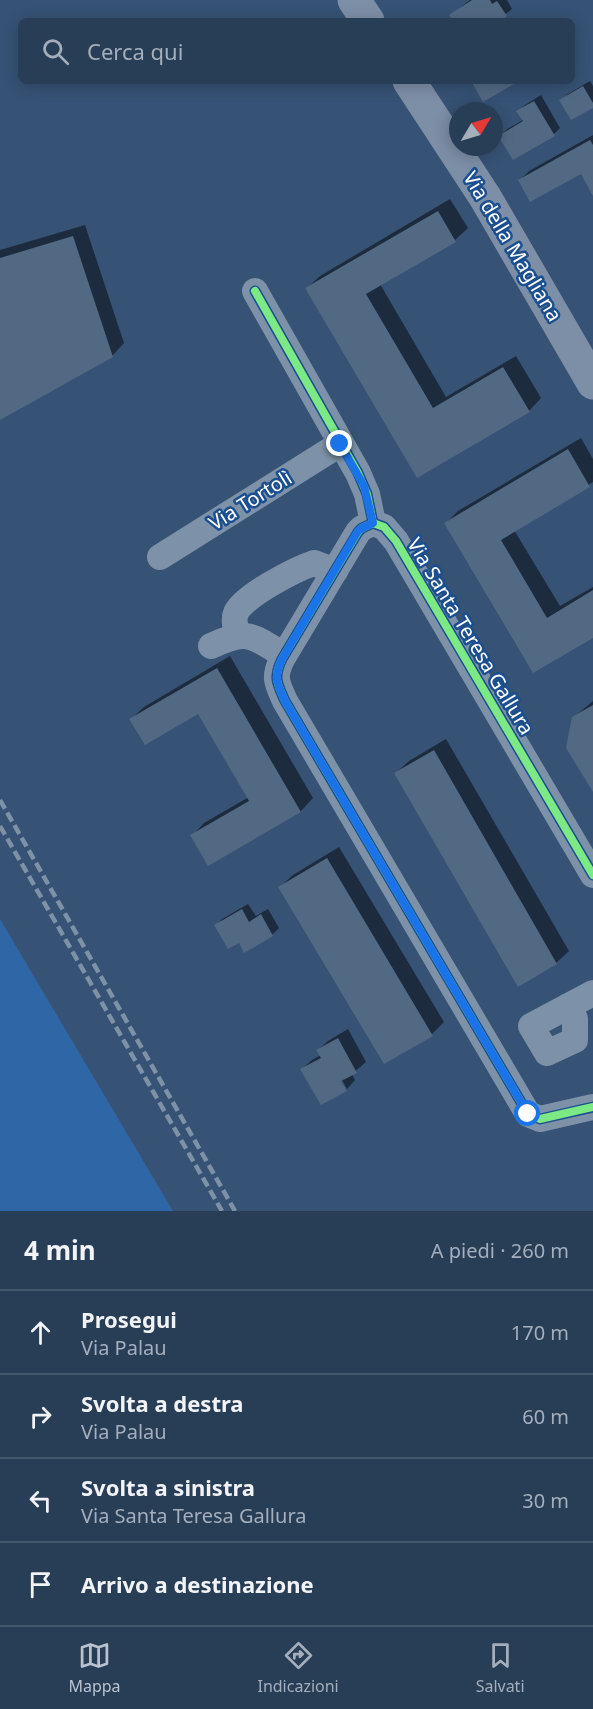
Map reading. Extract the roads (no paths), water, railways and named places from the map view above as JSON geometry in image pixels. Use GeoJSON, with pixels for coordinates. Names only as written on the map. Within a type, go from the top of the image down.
{"type":"FeatureCollection","features":[{"type":"Feature","properties":{"kind":"main road"},"geometry":{"type":"LineString","coordinates":[[354,0],[366,18]]}},
{"type":"Feature","properties":{"kind":"main road","name":"Via della Magliana"},"geometry":{"type":"LineString","coordinates":[[411,84],[490,206],[593,383]]}},
{"type":"Feature","properties":{"kind":"street"},"geometry":{"type":"LineString","coordinates":[[255,291],[364,486],[373,523],[358,531],[284,655],[277,670],[276,681],[285,701],[528,1114],[540,1119],[593,1107]]}},
{"type":"Feature","properties":{"kind":"street","name":"Via Tortolì"},"geometry":{"type":"LineString","coordinates":[[160,557],[340,444]]}},
{"type":"Feature","properties":{"kind":"street","name":"Via Santa Teresa Gallura"},"geometry":{"type":"LineString","coordinates":[[373,523],[384,527],[396,541],[593,875]]}},
{"type":"Feature","properties":{"kind":"street"},"geometry":{"type":"LineString","coordinates":[[237,636],[234,616],[241,603],[298,568],[314,563],[334,571]]}},
{"type":"Feature","properties":{"kind":"street"},"geometry":{"type":"LineString","coordinates":[[211,646],[229,637],[248,634],[284,655]]}},
{"type":"Feature","properties":{"kind":"street"},"geometry":{"type":"LineString","coordinates":[[568,1006],[584,1041],[546,1053],[531,1026],[568,1006],[593,993]]}},
{"type":"Feature","properties":{"kind":"railway"},"geometry":{"type":"LineString","coordinates":[[0,800],[235,1211]]}},
{"type":"Feature","properties":{"kind":"railway"},"geometry":{"type":"LineString","coordinates":[[0,826],[222,1211]]}}]}
